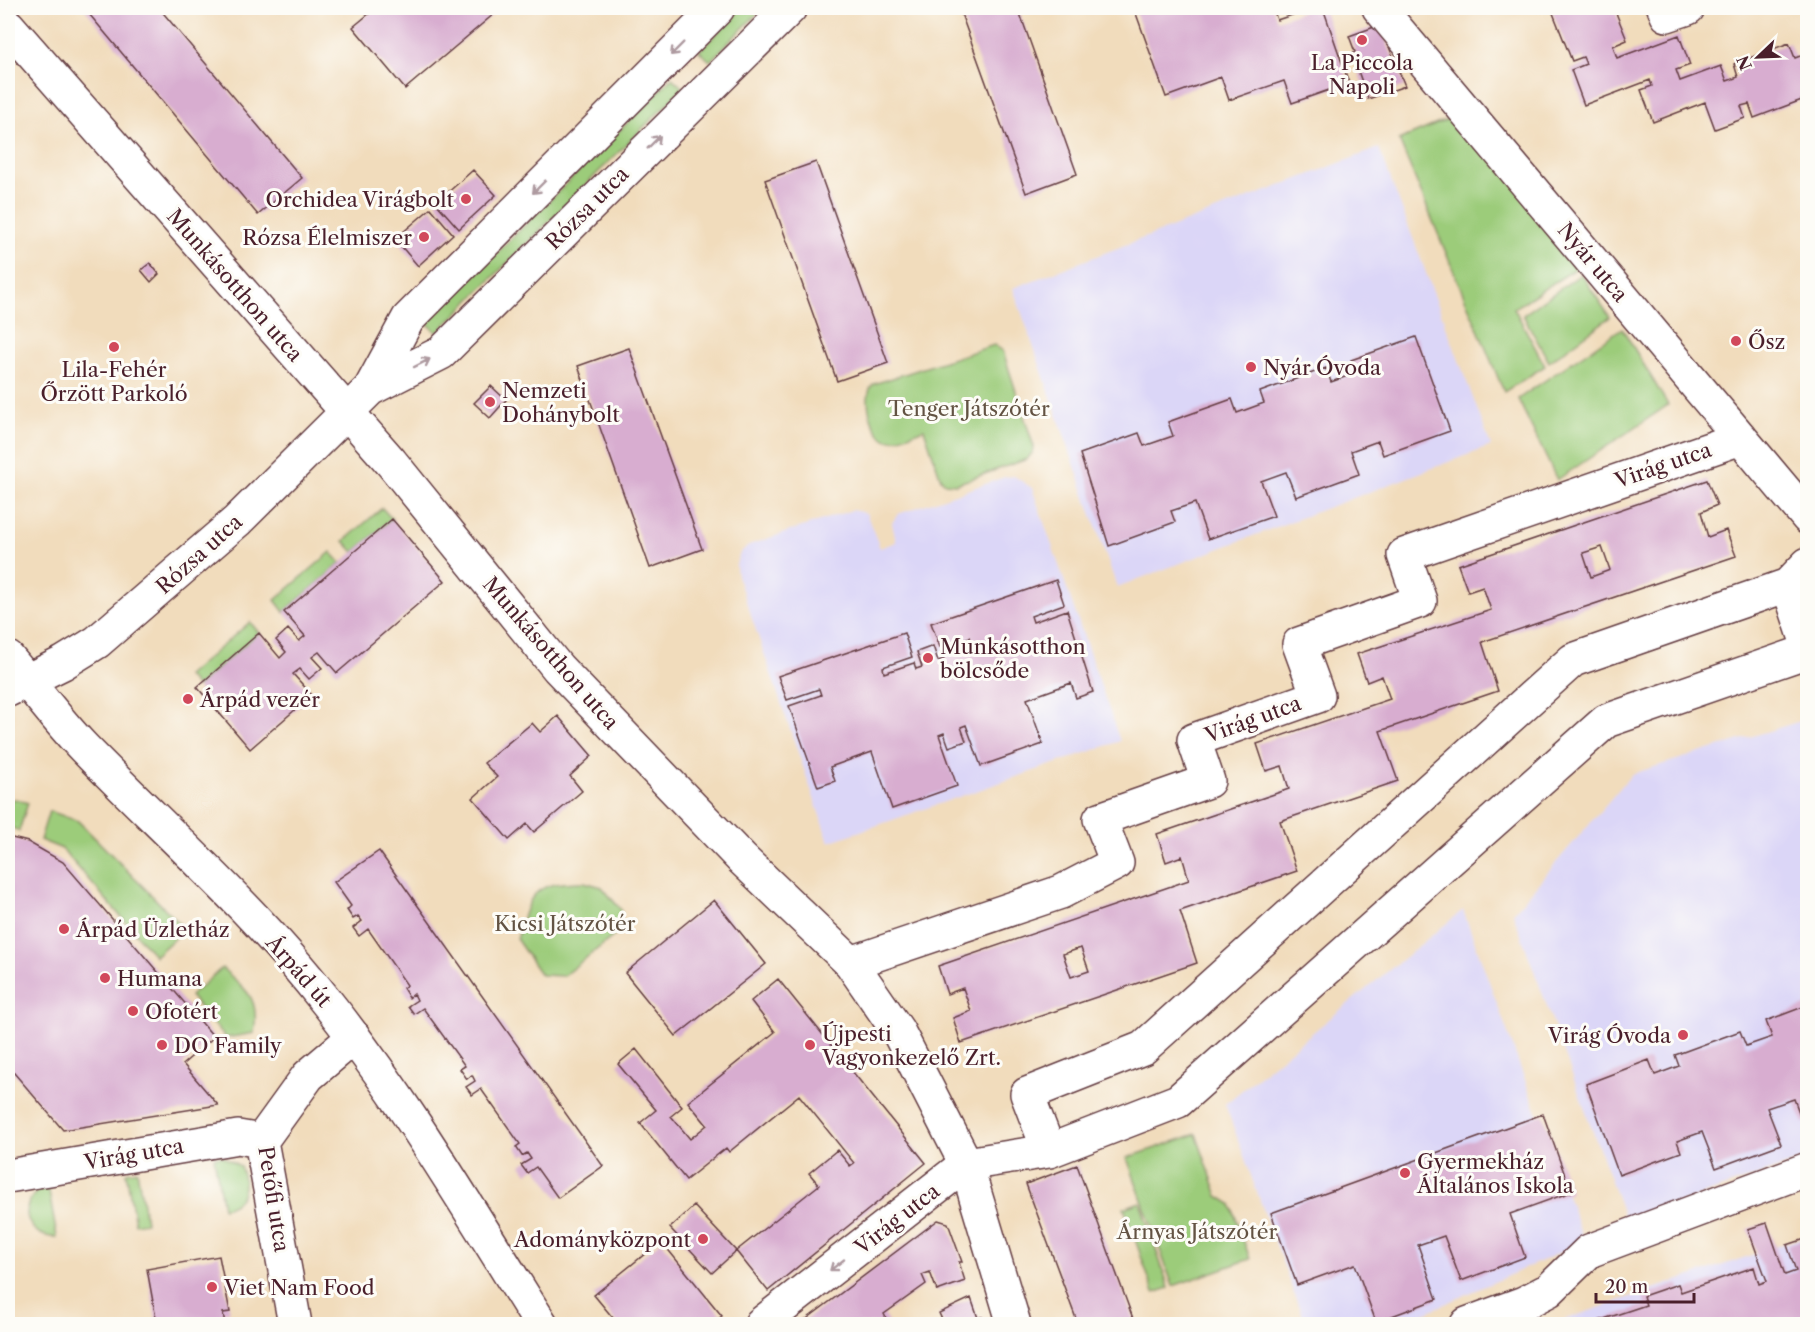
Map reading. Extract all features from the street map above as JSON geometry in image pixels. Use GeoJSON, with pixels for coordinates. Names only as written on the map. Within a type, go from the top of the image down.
{"type":"FeatureCollection","features":[{"type":"Feature","properties":{"kind":"street","name":"Rózsa utca"},"geometry":{"type":"LineString","coordinates":[[14,676],[98,642],[237,520],[370,389],[408,319],[718,8]]}},
{"type":"Feature","properties":{"kind":"street","name":"Rózsa utca"},"geometry":{"type":"LineString","coordinates":[[370,389],[441,353],[790,8]]}},
{"type":"Feature","properties":{"kind":"street","name":"Nyár utca"},"geometry":{"type":"LineString","coordinates":[[1379,8],[1808,518]]}},
{"type":"Feature","properties":{"kind":"street"},"geometry":{"type":"LineString","coordinates":[[1664,8],[1667,15],[1688,8]]}},
{"type":"Feature","properties":{"kind":"street","name":"Munkásotthon utca"},"geometry":{"type":"LineString","coordinates":[[8,26],[403,476],[558,668],[742,859],[851,963],[898,1031],[966,1164],[1014,1324]]}},
{"type":"Feature","properties":{"kind":"street","name":"Virág utca"},"geometry":{"type":"LineString","coordinates":[[851,963],[1060,891],[1117,863],[1100,819],[1208,781],[1194,740],[1318,696],[1299,644],[1420,601],[1404,555],[1741,438]]}},
{"type":"Feature","properties":{"kind":"street"},"geometry":{"type":"LineString","coordinates":[[1049,1151],[1027,1094],[1143,1048],[1574,660],[1798,574],[1808,645]]}},
{"type":"Feature","properties":{"kind":"street","name":"Virág utca"},"geometry":{"type":"LineString","coordinates":[[761,1324],[966,1164],[1049,1151],[1178,1101],[1606,721],[1808,651]]}},
{"type":"Feature","properties":{"kind":"street","name":"Árpád út"},"geometry":{"type":"LineString","coordinates":[[14,676],[151,812],[258,923],[324,998],[354,1037],[434,1155],[541,1324]]}},
{"type":"Feature","properties":{"kind":"street","name":"Petőfi utca"},"geometry":{"type":"LineString","coordinates":[[295,1324],[261,1141],[308,1076],[354,1037]]}},
{"type":"Feature","properties":{"kind":"street","name":"Virág utca"},"geometry":{"type":"LineString","coordinates":[[8,1176],[238,1137],[261,1141]]}},
{"type":"Feature","properties":{"kind":"street"},"geometry":{"type":"LineString","coordinates":[[1467,1324],[1524,1304],[1549,1290],[1589,1251],[1808,1169]]}},
{"type":"Feature","properties":{"kind":"shaded area","name":"Nyár Óvoda"},"geometry":{"type":"Polygon","coordinates":[[[1379,148],[1491,446],[1117,587],[1013,288],[1379,148]]]}},
{"type":"Feature","properties":{"kind":"shaded area","name":"Munkásotthon bölcsőde"},"geometry":{"type":"Polygon","coordinates":[[[1014,476],[1032,488],[1120,741],[829,842],[737,575],[738,557],[752,544],[852,510],[866,513],[880,548],[896,542],[892,523],[898,514],[1005,477],[1014,476]]]}},
{"type":"Feature","properties":{"kind":"shaded area","name":"Virág Óvoda"},"geometry":{"type":"Polygon","coordinates":[[[1807,719],[1807,1158],[1626,1222],[1513,913],[1632,774],[1807,719]]]}},
{"type":"Feature","properties":{"kind":"shaded area","name":"Gyermekház Általános Iskola"},"geometry":{"type":"Polygon","coordinates":[[[1463,910],[1584,1242],[1400,1324],[1305,1324],[1225,1104],[1463,910]]]}},
{"type":"Feature","properties":{"kind":"shaded area"},"geometry":{"type":"Polygon","coordinates":[[[1807,1236],[1807,1324],[1552,1324],[1807,1236]]]}},
{"type":"Feature","properties":{"kind":"green space"},"geometry":{"type":"Polygon","coordinates":[[[742,8],[763,8],[710,61],[699,51],[742,8]]]}},
{"type":"Feature","properties":{"kind":"green space"},"geometry":{"type":"Polygon","coordinates":[[[672,78],[683,88],[437,333],[427,323],[672,78]]]}},
{"type":"Feature","properties":{"kind":"green space"},"geometry":{"type":"Polygon","coordinates":[[[1468,111],[1583,264],[1514,308],[1545,366],[1504,392],[1399,140],[1468,111]]]}},
{"type":"Feature","properties":{"kind":"green space"},"geometry":{"type":"Polygon","coordinates":[[[1581,274],[1610,317],[1549,362],[1523,315],[1581,274]]]}},
{"type":"Feature","properties":{"kind":"green space"},"geometry":{"type":"Polygon","coordinates":[[[1622,328],[1668,405],[1557,480],[1518,399],[1622,328]]]}},
{"type":"Feature","properties":{"kind":"green space","name":"Tenger Játszótér"},"geometry":{"type":"Polygon","coordinates":[[[994,345],[1003,351],[1034,447],[1033,452],[1027,459],[956,484],[945,483],[941,479],[924,429],[892,440],[883,437],[878,431],[873,424],[868,405],[870,389],[874,384],[994,345]]]}},
{"type":"Feature","properties":{"kind":"green space"},"geometry":{"type":"Polygon","coordinates":[[[382,508],[392,519],[354,552],[344,541],[382,508]]]}},
{"type":"Feature","properties":{"kind":"green space"},"geometry":{"type":"Polygon","coordinates":[[[331,552],[341,563],[284,612],[275,600],[331,552]]]}},
{"type":"Feature","properties":{"kind":"green space"},"geometry":{"type":"Polygon","coordinates":[[[250,622],[259,633],[197,687],[187,676],[250,622]]]}},
{"type":"Feature","properties":{"kind":"green space"},"geometry":{"type":"Polygon","coordinates":[[[15,799],[28,803],[19,831],[8,826],[8,801],[15,799]]]}},
{"type":"Feature","properties":{"kind":"green space"},"geometry":{"type":"Polygon","coordinates":[[[49,811],[78,821],[185,929],[155,956],[62,849],[40,840],[49,811]]]}},
{"type":"Feature","properties":{"kind":"green space","name":"Kicsi Játszótér"},"geometry":{"type":"Polygon","coordinates":[[[584,882],[602,887],[621,910],[620,931],[563,976],[541,975],[517,940],[530,901],[543,888],[584,882]]]}},
{"type":"Feature","properties":{"kind":"green space"},"geometry":{"type":"Polygon","coordinates":[[[222,968],[250,996],[255,1011],[254,1033],[226,1038],[190,996],[222,968]]]}},
{"type":"Feature","properties":{"kind":"green space","name":"Árnyas Játszótér"},"geometry":{"type":"Polygon","coordinates":[[[1196,1134],[1218,1196],[1231,1204],[1250,1259],[1173,1286],[1127,1158],[1196,1134]]]}},
{"type":"Feature","properties":{"kind":"green space"},"geometry":{"type":"Polygon","coordinates":[[[222,1156],[240,1166],[244,1180],[240,1198],[230,1206],[223,1208],[214,1157],[222,1156]]]}},
{"type":"Feature","properties":{"kind":"green space"},"geometry":{"type":"Polygon","coordinates":[[[137,1170],[146,1222],[135,1224],[126,1172],[137,1170]]]}},
{"type":"Feature","properties":{"kind":"green space"},"geometry":{"type":"Polygon","coordinates":[[[48,1186],[57,1237],[45,1236],[37,1231],[27,1216],[27,1207],[31,1199],[38,1191],[48,1186]]]}},
{"type":"Feature","properties":{"kind":"green space"},"geometry":{"type":"Polygon","coordinates":[[[1140,1202],[1169,1288],[1154,1293],[1124,1208],[1140,1202]]]}},
{"type":"Feature","properties":{"kind":"building"},"geometry":{"type":"Polygon","coordinates":[[[84,8],[159,8],[302,178],[258,215],[84,8]]]}},
{"type":"Feature","properties":{"kind":"building"},"geometry":{"type":"Polygon","coordinates":[[[376,8],[501,8],[405,89],[353,27],[376,8]]]}},
{"type":"Feature","properties":{"kind":"building"},"geometry":{"type":"Polygon","coordinates":[[[959,8],[1018,8],[1077,174],[1026,193],[959,8]]]}},
{"type":"Feature","properties":{"kind":"building"},"geometry":{"type":"Polygon","coordinates":[[[1134,8],[1273,8],[1277,20],[1313,8],[1323,8],[1349,83],[1292,103],[1284,81],[1229,100],[1221,77],[1166,97],[1134,8]]]}},
{"type":"Feature","properties":{"kind":"building"},"geometry":{"type":"Polygon","coordinates":[[[1551,8],[1614,8],[1627,40],[1613,46],[1617,58],[1679,35],[1690,65],[1676,70],[1680,81],[1721,66],[1727,81],[1738,77],[1734,64],[1789,43],[1795,58],[1808,53],[1808,86],[1803,88],[1807,98],[1754,118],[1749,104],[1741,106],[1745,118],[1715,129],[1705,102],[1653,122],[1641,90],[1652,86],[1650,80],[1584,105],[1571,70],[1586,64],[1583,57],[1572,61],[1551,8]]]}},
{"type":"Feature","properties":{"kind":"building"},"geometry":{"type":"Polygon","coordinates":[[[1380,25],[1405,86],[1368,99],[1352,54],[1355,52],[1349,36],[1380,25]]]}},
{"type":"Feature","properties":{"kind":"building"},"geometry":{"type":"Polygon","coordinates":[[[816,162],[888,363],[837,381],[765,180],[816,162]]]}},
{"type":"Feature","properties":{"kind":"building","name":"Orchidea Virágbolt"},"geometry":{"type":"Polygon","coordinates":[[[473,170],[496,195],[459,229],[436,203],[473,170]]]}},
{"type":"Feature","properties":{"kind":"building","name":"Rózsa Élelmiszer"},"geometry":{"type":"Polygon","coordinates":[[[431,208],[453,234],[418,266],[395,239],[431,208]]]}},
{"type":"Feature","properties":{"kind":"building"},"geometry":{"type":"Polygon","coordinates":[[[150,263],[159,274],[151,282],[141,270],[150,263]]]}},
{"type":"Feature","properties":{"kind":"building"},"geometry":{"type":"Polygon","coordinates":[[[1416,337],[1450,431],[1383,455],[1378,441],[1351,451],[1359,474],[1296,497],[1286,472],[1261,481],[1274,516],[1208,539],[1195,503],[1171,511],[1175,522],[1109,546],[1080,454],[1139,433],[1144,446],[1173,436],[1168,422],[1232,399],[1237,413],[1264,403],[1260,392],[1326,368],[1331,382],[1356,373],[1351,360],[1416,337]]]}},
{"type":"Feature","properties":{"kind":"building"},"geometry":{"type":"Polygon","coordinates":[[[629,348],[702,549],[650,568],[578,366],[629,348]]]}},
{"type":"Feature","properties":{"kind":"building","name":"Nemzeti Dohánybolt"},"geometry":{"type":"Polygon","coordinates":[[[491,386],[506,400],[490,418],[474,403],[491,386]]]}},
{"type":"Feature","properties":{"kind":"building"},"geometry":{"type":"Polygon","coordinates":[[[1707,480],[1717,505],[1701,512],[1708,537],[1726,530],[1736,556],[1482,642],[1498,691],[1380,731],[1398,781],[1280,821],[1297,871],[1180,911],[1197,963],[961,1043],[953,1018],[971,1011],[963,988],[947,994],[938,966],[1189,880],[1182,856],[1166,862],[1157,834],[1289,789],[1282,766],[1266,771],[1257,744],[1390,699],[1382,676],[1367,682],[1357,654],[1491,610],[1483,587],[1468,592],[1458,565],[1707,480]],[[1602,547],[1583,553],[1591,577],[1610,570],[1602,547]],[[1081,948],[1063,954],[1071,977],[1089,971],[1081,948]]]}},
{"type":"Feature","properties":{"kind":"building"},"geometry":{"type":"Polygon","coordinates":[[[392,519],[445,581],[337,673],[319,652],[312,657],[322,668],[309,679],[300,669],[293,674],[312,695],[250,749],[197,687],[259,633],[280,658],[286,652],[276,640],[288,629],[299,641],[305,636],[284,612],[392,519]]]}},
{"type":"Feature","properties":{"kind":"building"},"geometry":{"type":"Polygon","coordinates":[[[1056,580],[1064,604],[1031,616],[1033,622],[1067,610],[1093,692],[1076,698],[1071,683],[1027,699],[1043,744],[981,766],[966,725],[961,727],[966,741],[949,747],[944,733],[939,735],[957,786],[892,809],[872,752],[830,767],[835,781],[818,787],[789,706],[821,695],[819,689],[787,700],[778,676],[904,633],[912,657],[883,667],[884,673],[914,663],[916,669],[922,667],[917,652],[933,646],[938,661],[944,659],[942,653],[972,643],[970,637],[940,647],[931,623],[1056,580]]]}},
{"type":"Feature","properties":{"kind":"building"},"geometry":{"type":"Polygon","coordinates":[[[558,716],[592,756],[570,776],[582,791],[534,832],[527,824],[509,840],[473,798],[497,777],[484,763],[532,723],[540,732],[558,716]]]}},
{"type":"Feature","properties":{"kind":"building","name":"Árpád Üzletház"},"geometry":{"type":"Polygon","coordinates":[[[8,837],[28,842],[63,862],[214,1037],[183,1064],[218,1105],[63,1130],[8,1066],[8,837]]]}},
{"type":"Feature","properties":{"kind":"building"},"geometry":{"type":"Polygon","coordinates":[[[379,851],[603,1166],[558,1198],[536,1167],[527,1173],[521,1165],[531,1159],[527,1153],[522,1156],[516,1147],[520,1144],[481,1089],[472,1095],[466,1087],[475,1081],[472,1075],[467,1079],[460,1069],[465,1066],[423,1008],[414,1014],[408,1006],[417,1000],[414,994],[409,998],[403,988],[407,985],[368,929],[359,936],[353,928],[362,921],[358,916],[353,919],[347,910],[351,906],[334,882],[379,851]]]}},
{"type":"Feature","properties":{"kind":"building"},"geometry":{"type":"Polygon","coordinates":[[[714,900],[766,964],[676,1036],[625,973],[714,900]]]}},
{"type":"Feature","properties":{"kind":"building"},"geometry":{"type":"Polygon","coordinates":[[[778,979],[926,1163],[768,1291],[736,1251],[819,1185],[809,1173],[837,1150],[850,1166],[854,1163],[799,1095],[729,1152],[726,1148],[686,1180],[640,1123],[656,1110],[618,1064],[636,1049],[682,1107],[671,1116],[690,1139],[707,1125],[688,1102],[775,1032],[751,1001],[778,979]]]}},
{"type":"Feature","properties":{"kind":"building"},"geometry":{"type":"Polygon","coordinates":[[[1808,1005],[1808,1121],[1803,1123],[1794,1099],[1767,1108],[1781,1144],[1716,1168],[1702,1132],[1677,1141],[1681,1152],[1619,1175],[1586,1084],[1649,1060],[1655,1075],[1679,1066],[1675,1055],[1740,1031],[1746,1046],[1772,1037],[1766,1021],[1808,1005]]]}},
{"type":"Feature","properties":{"kind":"building"},"geometry":{"type":"Polygon","coordinates":[[[1543,1114],[1571,1192],[1510,1214],[1525,1257],[1461,1281],[1444,1236],[1418,1245],[1437,1299],[1376,1322],[1355,1264],[1297,1285],[1271,1213],[1543,1114]]]}},
{"type":"Feature","properties":{"kind":"building"},"geometry":{"type":"Polygon","coordinates":[[[1077,1165],[1135,1324],[1078,1324],[1026,1184],[1077,1165]]]}},
{"type":"Feature","properties":{"kind":"building","name":"Adományközpont"},"geometry":{"type":"Polygon","coordinates":[[[694,1206],[736,1251],[712,1273],[670,1228],[694,1206]]]}},
{"type":"Feature","properties":{"kind":"building"},"geometry":{"type":"Polygon","coordinates":[[[938,1220],[948,1223],[962,1262],[959,1262],[965,1281],[937,1291],[930,1272],[922,1275],[926,1284],[884,1314],[889,1324],[800,1324],[938,1220]]]}},
{"type":"Feature","properties":{"kind":"building"},"geometry":{"type":"Polygon","coordinates":[[[1767,1223],[1785,1275],[1796,1271],[1787,1245],[1808,1238],[1808,1324],[1589,1324],[1646,1305],[1643,1296],[1678,1284],[1681,1292],[1754,1267],[1759,1284],[1767,1281],[1748,1229],[1767,1223]]]}},
{"type":"Feature","properties":{"kind":"building"},"geometry":{"type":"Polygon","coordinates":[[[661,1241],[722,1316],[712,1324],[618,1324],[594,1295],[661,1241]]]}},
{"type":"Feature","properties":{"kind":"building"},"geometry":{"type":"Polygon","coordinates":[[[219,1256],[230,1312],[223,1313],[225,1324],[157,1324],[147,1269],[219,1256]]]}},
{"type":"Feature","properties":{"kind":"building"},"geometry":{"type":"Polygon","coordinates":[[[971,1298],[978,1318],[982,1317],[984,1324],[944,1324],[939,1313],[971,1298]]]}},
{"type":"Feature","properties":{"kind":"place","name":"La Piccola Napoli"},"geometry":{"type":"Point","coordinates":[1362,40]}},
{"type":"Feature","properties":{"kind":"place","name":"Orchidea Virágbolt"},"geometry":{"type":"Point","coordinates":[466,199]}},
{"type":"Feature","properties":{"kind":"place","name":"Rózsa Élelmiszer"},"geometry":{"type":"Point","coordinates":[424,237]}},
{"type":"Feature","properties":{"kind":"place","name":"Ősz"},"geometry":{"type":"Point","coordinates":[1736,341]}},
{"type":"Feature","properties":{"kind":"place","name":"Lila-Fehér Őrzött Parkoló"},"geometry":{"type":"Point","coordinates":[114,347]}},
{"type":"Feature","properties":{"kind":"place","name":"Nyár Óvoda"},"geometry":{"type":"Point","coordinates":[1251,367]}},
{"type":"Feature","properties":{"kind":"place","name":"Nemzeti Dohánybolt"},"geometry":{"type":"Point","coordinates":[490,402]}},
{"type":"Feature","properties":{"kind":"place","name":"Munkásotthon bölcsőde"},"geometry":{"type":"Point","coordinates":[928,658]}},
{"type":"Feature","properties":{"kind":"place","name":"Árpád vezér"},"geometry":{"type":"Point","coordinates":[188,699]}},
{"type":"Feature","properties":{"kind":"place","name":"Árpád Üzletház"},"geometry":{"type":"Point","coordinates":[64,929]}},
{"type":"Feature","properties":{"kind":"place","name":"Humana"},"geometry":{"type":"Point","coordinates":[105,978]}},
{"type":"Feature","properties":{"kind":"place","name":"Ofotért"},"geometry":{"type":"Point","coordinates":[133,1011]}},
{"type":"Feature","properties":{"kind":"place","name":"Virág Óvoda"},"geometry":{"type":"Point","coordinates":[1683,1035]}},
{"type":"Feature","properties":{"kind":"place","name":"DO Family"},"geometry":{"type":"Point","coordinates":[162,1045]}},
{"type":"Feature","properties":{"kind":"place","name":"Újpesti Vagyonkezelő Zrt."},"geometry":{"type":"Point","coordinates":[810,1045]}},
{"type":"Feature","properties":{"kind":"place","name":"Gyermekház Általános Iskola"},"geometry":{"type":"Point","coordinates":[1405,1173]}},
{"type":"Feature","properties":{"kind":"place","name":"Adományközpont"},"geometry":{"type":"Point","coordinates":[703,1239]}},
{"type":"Feature","properties":{"kind":"place","name":"Viet Nam Food"},"geometry":{"type":"Point","coordinates":[212,1287]}}]}
